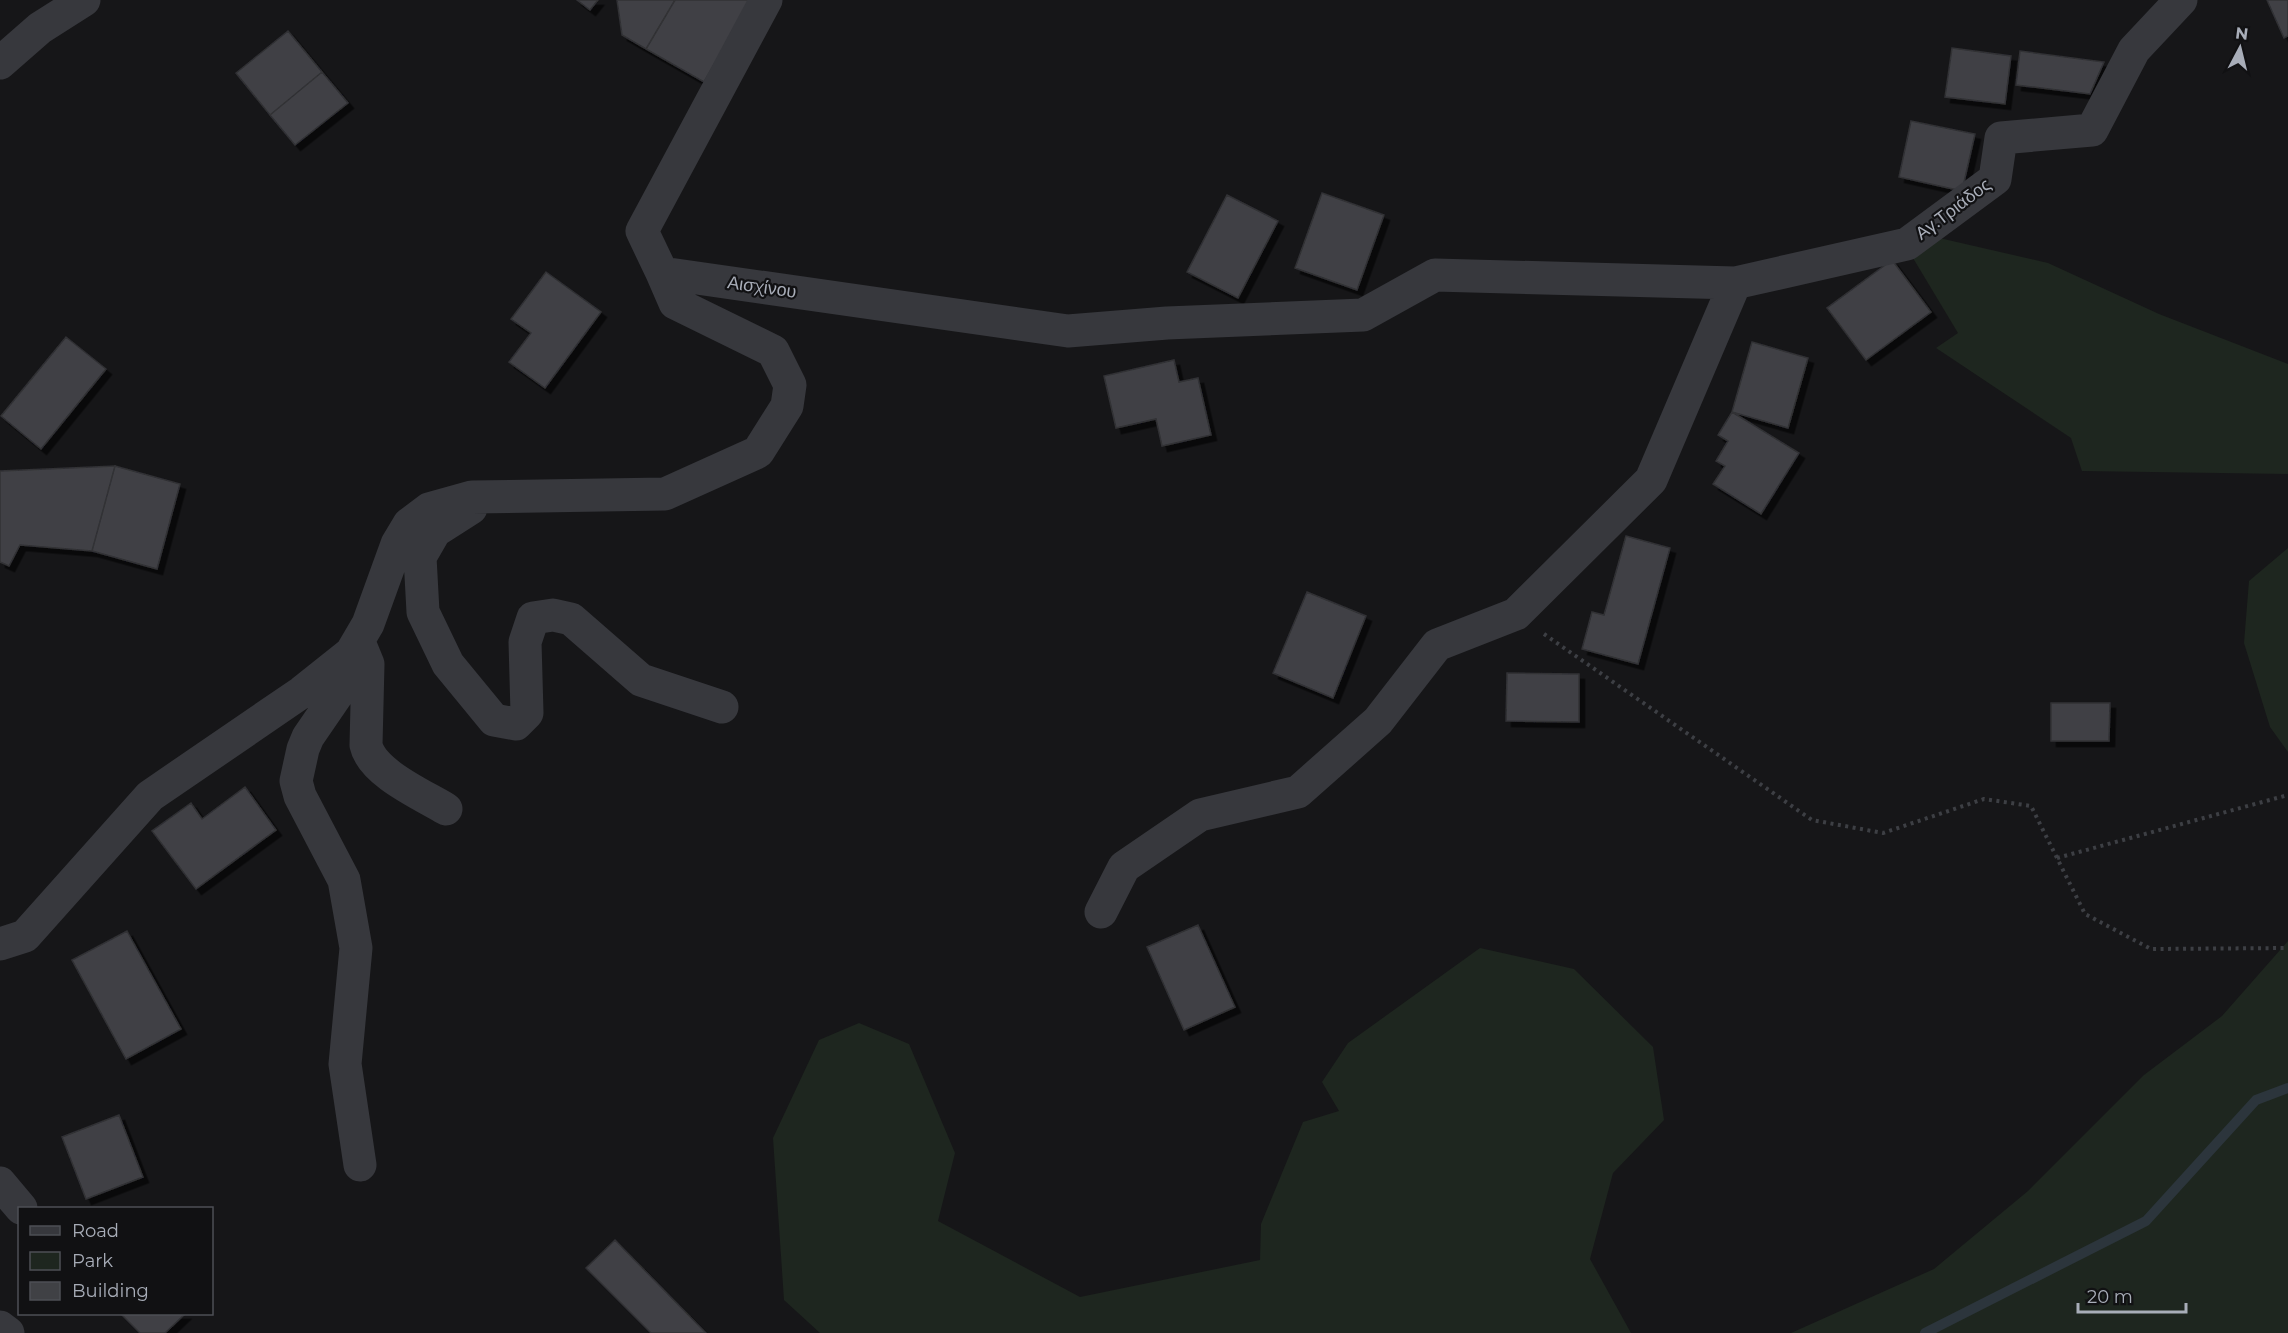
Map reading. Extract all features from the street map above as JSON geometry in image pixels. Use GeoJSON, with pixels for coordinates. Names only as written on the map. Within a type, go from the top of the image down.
{"type":"FeatureCollection","features":[{"type":"Feature","properties":{"kind":"street"},"geometry":{"type":"LineString","coordinates":[[0,63],[40,28],[84,0]]}},
{"type":"Feature","properties":{"kind":"street"},"geometry":{"type":"LineString","coordinates":[[0,944],[25,936],[150,796],[302,692],[350,652],[368,624],[397,544],[409,524],[429,509],[448,501],[491,496],[665,494],[758,452],[787,406],[790,385],[773,351],[675,303],[642,231],[766,0]]}},
{"type":"Feature","properties":{"kind":"street","name":"Αγ.Τριάδος"},"geometry":{"type":"LineString","coordinates":[[1735,283],[1907,243],[1995,179],[2001,138],[2092,130],[2134,50],[2181,0]]}},
{"type":"Feature","properties":{"kind":"street","name":"Αισχίνου"},"geometry":{"type":"LineString","coordinates":[[662,273],[1068,331],[1167,322],[1364,315],[1435,275],[1735,283]]}},
{"type":"Feature","properties":{"kind":"street"},"geometry":{"type":"LineString","coordinates":[[1101,912],[1124,867],[1200,815],[1298,792],[1378,721],[1437,645],[1516,614],[1651,480],[1735,283]]}},
{"type":"Feature","properties":{"kind":"street"},"geometry":{"type":"LineString","coordinates":[[491,496],[435,531],[420,557],[423,612],[428,623],[448,664],[495,720],[516,724],[527,713],[525,642],[533,618],[553,615],[571,619],[642,680],[722,707]]}},
{"type":"Feature","properties":{"kind":"street"},"geometry":{"type":"LineString","coordinates":[[350,652],[368,659],[366,745],[370,758],[386,772],[446,809]]}},
{"type":"Feature","properties":{"kind":"street"},"geometry":{"type":"LineString","coordinates":[[350,652],[345,671],[345,683],[308,737],[296,781],[300,796],[344,880],[356,948],[345,1064],[360,1165]]}},
{"type":"Feature","properties":{"kind":"street"},"geometry":{"type":"LineString","coordinates":[[0,1183],[19,1207]]}},
{"type":"Feature","properties":{"kind":"street"},"geometry":{"type":"LineString","coordinates":[[0,1327],[8,1333]]}},
{"type":"Feature","properties":{"kind":"path"},"geometry":{"type":"LineString","coordinates":[[1516,614],[1812,820],[1883,833],[1983,799],[2031,806],[2085,914],[2151,949],[2288,948]]}},
{"type":"Feature","properties":{"kind":"path"},"geometry":{"type":"LineString","coordinates":[[2057,858],[2288,795]]}},
{"type":"Feature","properties":{"kind":"green space"},"geometry":{"type":"Polygon","coordinates":[[[1935,237],[2048,263],[2159,314],[2288,364],[2288,474],[2082,471],[2071,438],[1936,348],[1958,333],[1910,253],[1935,237]]]}},
{"type":"Feature","properties":{"kind":"green space"},"geometry":{"type":"Polygon","coordinates":[[[2288,548],[2288,752],[2270,727],[2244,643],[2249,581],[2288,548]]]}},
{"type":"Feature","properties":{"kind":"green space"},"geometry":{"type":"Polygon","coordinates":[[[2288,941],[2288,1333],[1791,1333],[1934,1269],[2028,1191],[2144,1075],[2222,1016],[2288,941]]]}},
{"type":"Feature","properties":{"kind":"green space"},"geometry":{"type":"Polygon","coordinates":[[[1480,948],[1574,969],[1653,1047],[1664,1120],[1613,1173],[1590,1259],[1631,1333],[820,1333],[784,1300],[773,1138],[819,1040],[859,1023],[909,1044],[955,1153],[938,1221],[1080,1297],[1260,1260],[1261,1224],[1303,1122],[1339,1111],[1322,1082],[1348,1043],[1480,948]]]}},
{"type":"Feature","properties":{"kind":"building"},"geometry":{"type":"Polygon","coordinates":[[[577,0],[598,0],[590,10],[577,0]]]}},
{"type":"Feature","properties":{"kind":"building"},"geometry":{"type":"Polygon","coordinates":[[[617,0],[675,0],[646,49],[622,35],[617,0]]]}},
{"type":"Feature","properties":{"kind":"building"},"geometry":{"type":"Polygon","coordinates":[[[675,0],[752,0],[704,82],[646,49],[675,0]]]}},
{"type":"Feature","properties":{"kind":"building"},"geometry":{"type":"Polygon","coordinates":[[[2267,0],[2288,0],[2288,36],[2284,38],[2267,0]]]}},
{"type":"Feature","properties":{"kind":"building"},"geometry":{"type":"Polygon","coordinates":[[[288,31],[322,72],[270,115],[236,73],[288,31]]]}},
{"type":"Feature","properties":{"kind":"building"},"geometry":{"type":"Polygon","coordinates":[[[1952,48],[2011,56],[2005,104],[1945,97],[1952,48]]]}},
{"type":"Feature","properties":{"kind":"building"},"geometry":{"type":"Polygon","coordinates":[[[2020,51],[2104,62],[2090,94],[2016,85],[2020,51]]]}},
{"type":"Feature","properties":{"kind":"building"},"geometry":{"type":"Polygon","coordinates":[[[322,72],[348,103],[295,145],[270,115],[322,72]]]}},
{"type":"Feature","properties":{"kind":"building"},"geometry":{"type":"Polygon","coordinates":[[[1911,121],[1975,134],[1962,191],[1899,177],[1911,121]]]}},
{"type":"Feature","properties":{"kind":"building"},"geometry":{"type":"Polygon","coordinates":[[[1322,193],[1384,215],[1357,290],[1295,268],[1322,193]]]}},
{"type":"Feature","properties":{"kind":"building"},"geometry":{"type":"Polygon","coordinates":[[[1227,195],[1278,221],[1238,298],[1187,272],[1227,195]]]}},
{"type":"Feature","properties":{"kind":"building"},"geometry":{"type":"Polygon","coordinates":[[[1892,260],[1931,312],[1866,360],[1827,308],[1892,260]]]}},
{"type":"Feature","properties":{"kind":"building"},"geometry":{"type":"Polygon","coordinates":[[[546,272],[601,312],[545,388],[509,362],[531,333],[511,319],[546,272]]]}},
{"type":"Feature","properties":{"kind":"building"},"geometry":{"type":"Polygon","coordinates":[[[66,337],[106,369],[41,449],[1,416],[66,337]]]}},
{"type":"Feature","properties":{"kind":"building"},"geometry":{"type":"Polygon","coordinates":[[[1752,342],[1808,358],[1788,428],[1732,412],[1752,342]]]}},
{"type":"Feature","properties":{"kind":"building"},"geometry":{"type":"Polygon","coordinates":[[[1174,360],[1179,382],[1198,378],[1211,435],[1162,446],[1156,419],[1116,428],[1104,376],[1174,360]]]}},
{"type":"Feature","properties":{"kind":"building"},"geometry":{"type":"Polygon","coordinates":[[[1732,412],[1799,453],[1761,514],[1713,484],[1725,466],[1716,461],[1728,441],[1718,435],[1732,412]]]}},
{"type":"Feature","properties":{"kind":"building"},"geometry":{"type":"Polygon","coordinates":[[[115,466],[180,484],[157,569],[92,551],[115,466]]]}},
{"type":"Feature","properties":{"kind":"building"},"geometry":{"type":"Polygon","coordinates":[[[115,466],[92,551],[20,545],[9,566],[0,562],[0,471],[115,466]]]}},
{"type":"Feature","properties":{"kind":"building"},"geometry":{"type":"Polygon","coordinates":[[[1626,536],[1670,548],[1638,664],[1582,649],[1592,612],[1604,615],[1626,536]]]}},
{"type":"Feature","properties":{"kind":"building"},"geometry":{"type":"Polygon","coordinates":[[[1307,592],[1366,616],[1333,698],[1273,673],[1307,592]]]}},
{"type":"Feature","properties":{"kind":"building"},"geometry":{"type":"Polygon","coordinates":[[[1507,673],[1579,674],[1579,722],[1506,721],[1507,673]]]}},
{"type":"Feature","properties":{"kind":"building"},"geometry":{"type":"Polygon","coordinates":[[[2051,703],[2110,703],[2109,741],[2051,741],[2051,703]]]}},
{"type":"Feature","properties":{"kind":"building"},"geometry":{"type":"Polygon","coordinates":[[[245,787],[276,830],[196,889],[152,831],[191,803],[202,819],[245,787]]]}},
{"type":"Feature","properties":{"kind":"building"},"geometry":{"type":"Polygon","coordinates":[[[1198,925],[1235,1007],[1184,1030],[1147,947],[1198,925]]]}},
{"type":"Feature","properties":{"kind":"building"},"geometry":{"type":"Polygon","coordinates":[[[127,931],[181,1029],[126,1059],[72,960],[127,931]]]}},
{"type":"Feature","properties":{"kind":"building"},"geometry":{"type":"Polygon","coordinates":[[[119,1115],[143,1177],[86,1199],[62,1137],[119,1115]]]}},
{"type":"Feature","properties":{"kind":"building"},"geometry":{"type":"Polygon","coordinates":[[[615,1240],[706,1333],[651,1333],[586,1268],[615,1240]]]}},
{"type":"Feature","properties":{"kind":"building"},"geometry":{"type":"Polygon","coordinates":[[[122,1315],[184,1315],[165,1333],[140,1333],[122,1315]]]}},
{"type":"Feature","properties":{"kind":"waterway"},"geometry":{"type":"LineString","coordinates":[[1925,1333],[2146,1221],[2256,1100],[2288,1088]]}}]}
